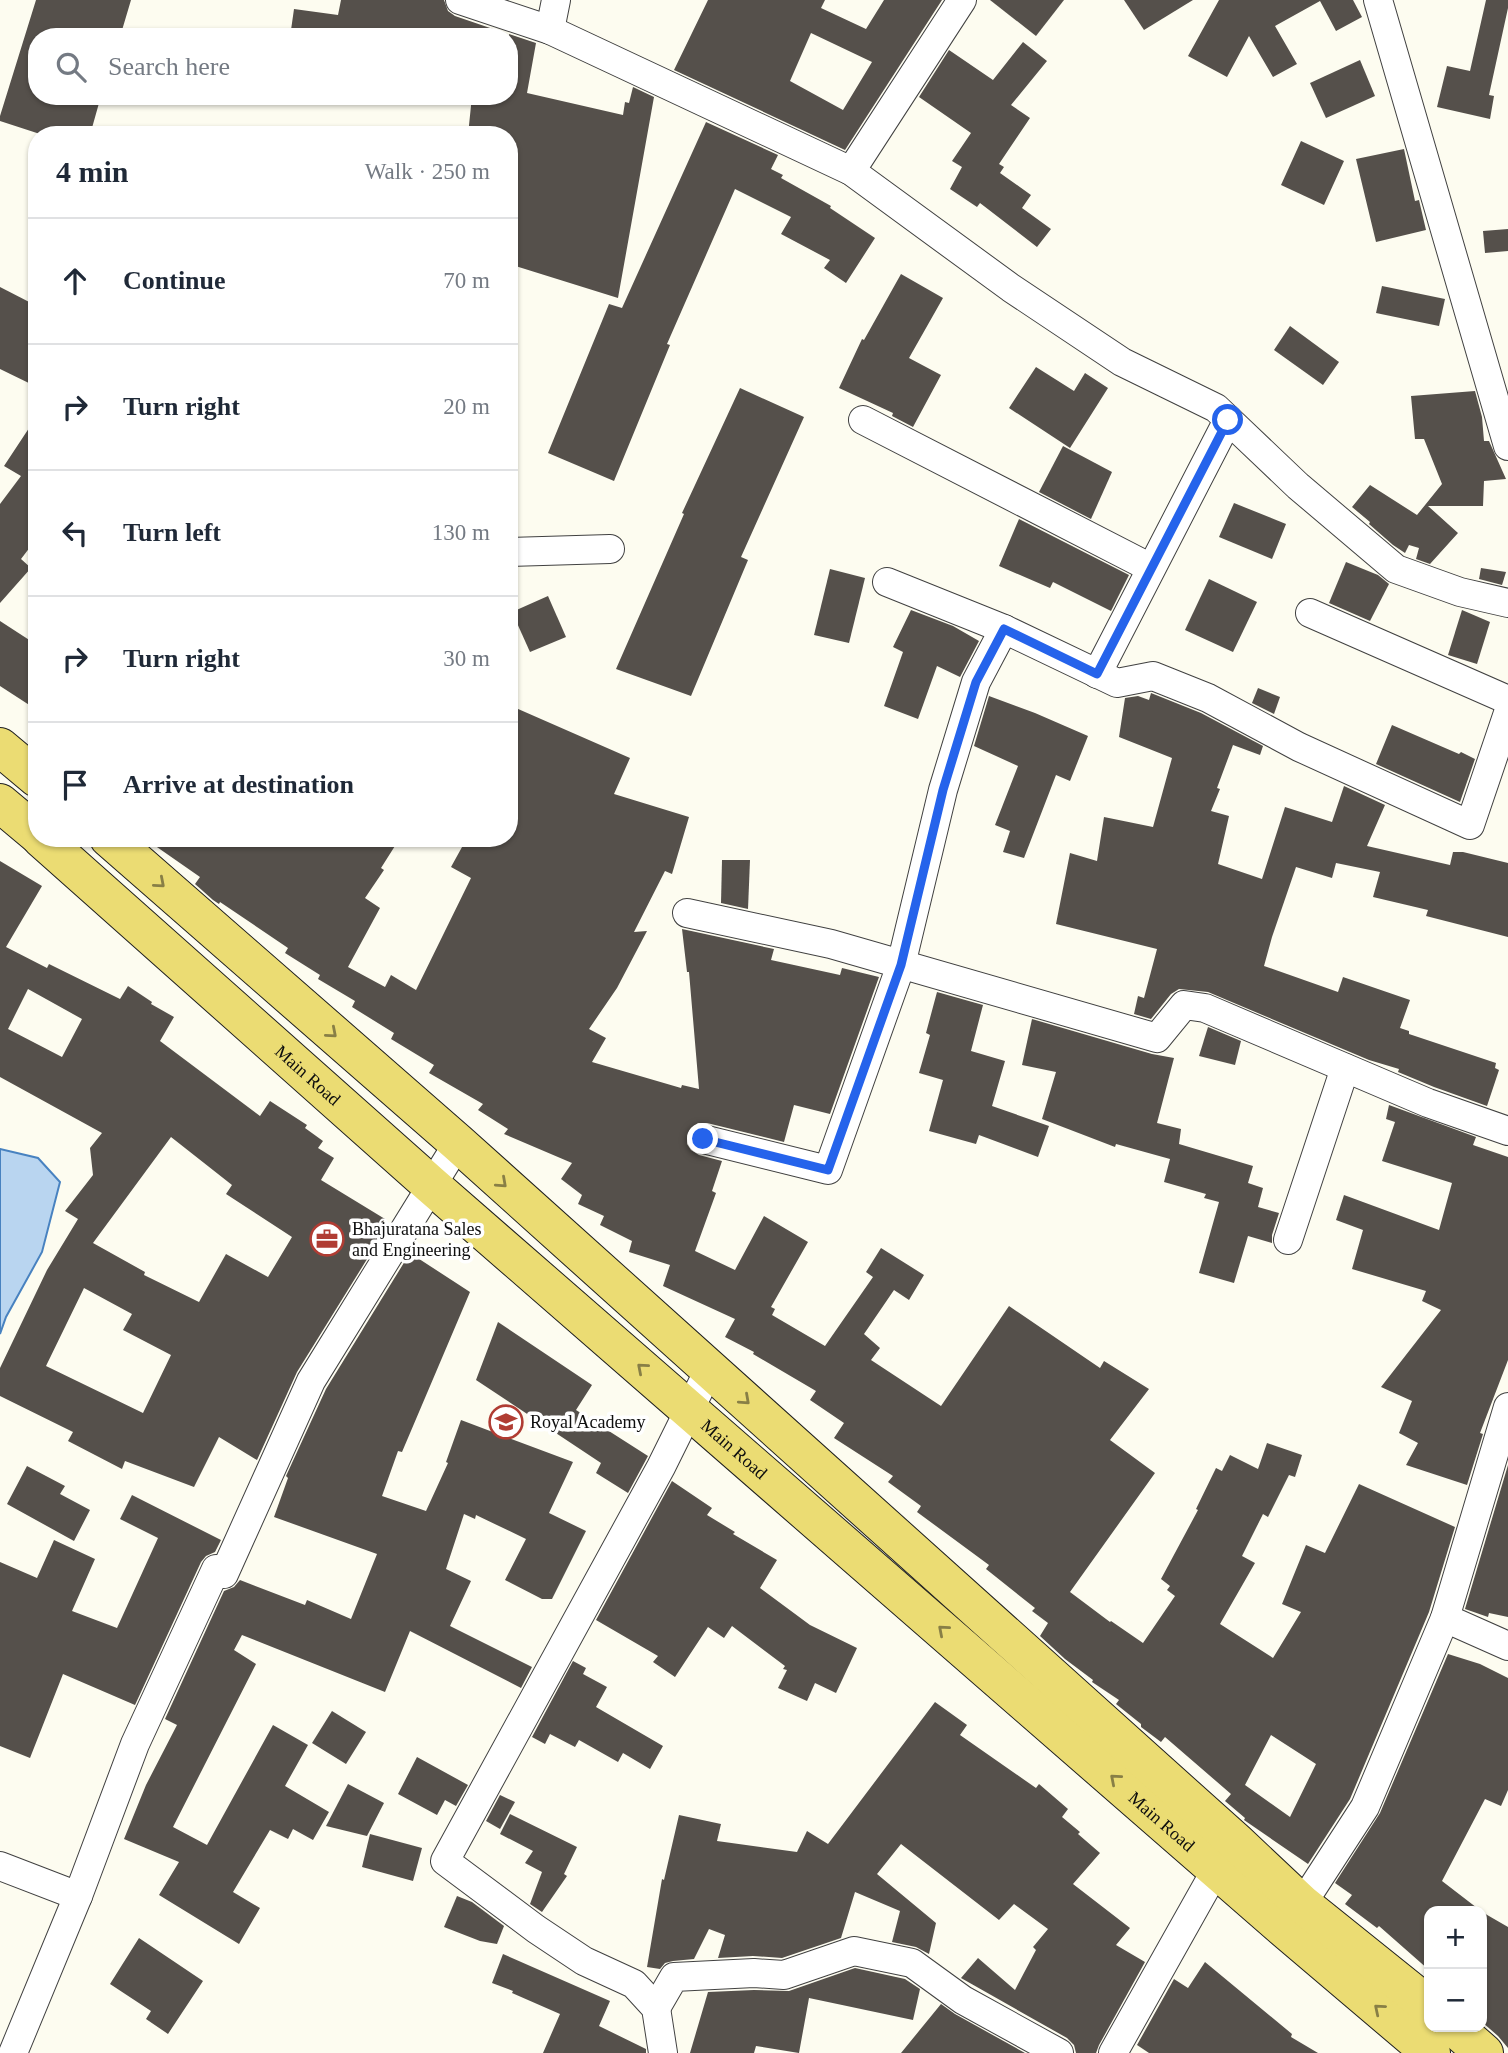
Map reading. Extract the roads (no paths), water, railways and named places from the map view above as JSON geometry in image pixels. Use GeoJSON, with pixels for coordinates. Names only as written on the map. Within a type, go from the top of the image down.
{"type":"FeatureCollection","features":[{"type":"Feature","properties":{"kind":"main road"},"geometry":{"type":"LineString","coordinates":[[0,747],[28,770]]}},
{"type":"Feature","properties":{"kind":"main road"},"geometry":{"type":"LineString","coordinates":[[0,803],[28,826]]}},
{"type":"Feature","properties":{"kind":"main road","name":"Main Road"},"geometry":{"type":"LineString","coordinates":[[52,847],[431,1185],[689,1408],[1227,1856]]}},
{"type":"Feature","properties":{"kind":"main road","name":"Main Road"},"geometry":{"type":"LineString","coordinates":[[124,847],[710,1368],[1294,1917],[1431,2053]]}},
{"type":"Feature","properties":{"kind":"main road","name":"Main Road"},"geometry":{"type":"LineString","coordinates":[[1294,1917],[1424,2003]]}},
{"type":"Feature","properties":{"kind":"main road"},"geometry":{"type":"LineString","coordinates":[[1460,2032],[1485,2053]]}},
{"type":"Feature","properties":{"kind":"street"},"geometry":{"type":"LineString","coordinates":[[460,0],[550,30],[851,171],[1011,288],[1111,354],[1216,408],[1298,486],[1396,569],[1460,592],[1508,603]]}},
{"type":"Feature","properties":{"kind":"street"},"geometry":{"type":"LineString","coordinates":[[550,30],[556,0]]}},
{"type":"Feature","properties":{"kind":"street"},"geometry":{"type":"LineString","coordinates":[[851,171],[962,0]]}},
{"type":"Feature","properties":{"kind":"street"},"geometry":{"type":"LineString","coordinates":[[1378,0],[1508,446]]}},
{"type":"Feature","properties":{"kind":"street"},"geometry":{"type":"LineString","coordinates":[[863,420],[1151,568]]}},
{"type":"Feature","properties":{"kind":"street"},"geometry":{"type":"LineString","coordinates":[[1097,674],[1228,420]]}},
{"type":"Feature","properties":{"kind":"street"},"geometry":{"type":"LineString","coordinates":[[518,552],[610,549]]}},
{"type":"Feature","properties":{"kind":"street"},"geometry":{"type":"LineString","coordinates":[[887,582],[1004,629],[1117,683],[1153,676],[1208,698],[1299,747],[1470,825],[1508,713]]}},
{"type":"Feature","properties":{"kind":"street"},"geometry":{"type":"LineString","coordinates":[[1310,613],[1508,699]]}},
{"type":"Feature","properties":{"kind":"street"},"geometry":{"type":"LineString","coordinates":[[703,1139],[828,1170],[901,965],[943,790],[976,682],[1004,629]]}},
{"type":"Feature","properties":{"kind":"street"},"geometry":{"type":"LineString","coordinates":[[89,879],[113,847]]}},
{"type":"Feature","properties":{"kind":"street"},"geometry":{"type":"LineString","coordinates":[[687,913],[831,944],[1157,1038],[1184,1005],[1205,1008],[1428,1103],[1508,1131]]}},
{"type":"Feature","properties":{"kind":"street"},"geometry":{"type":"LineString","coordinates":[[1288,1241],[1345,1068]]}},
{"type":"Feature","properties":{"kind":"street"},"geometry":{"type":"LineString","coordinates":[[13,2053],[78,1896],[135,1744],[216,1569],[224,1574],[310,1381],[457,1143]]}},
{"type":"Feature","properties":{"kind":"street"},"geometry":{"type":"LineString","coordinates":[[663,2053],[656,2008],[634,1984],[584,1961],[445,1861],[661,1467],[710,1368]]}},
{"type":"Feature","properties":{"kind":"street"},"geometry":{"type":"LineString","coordinates":[[1294,1917],[1365,1807],[1445,1618],[1508,1407]]}},
{"type":"Feature","properties":{"kind":"street"},"geometry":{"type":"LineString","coordinates":[[1445,1618],[1508,1646]]}},
{"type":"Feature","properties":{"kind":"street"},"geometry":{"type":"LineString","coordinates":[[1113,2053],[1227,1856]]}},
{"type":"Feature","properties":{"kind":"street"},"geometry":{"type":"LineString","coordinates":[[0,1866],[78,1896]]}},
{"type":"Feature","properties":{"kind":"street"},"geometry":{"type":"LineString","coordinates":[[656,2008],[674,1977],[754,1973],[785,1975],[854,1951],[912,1963],[963,2000],[1059,2053]]}},
{"type":"Feature","properties":{"kind":"water"},"geometry":{"type":"Polygon","coordinates":[[[0,1149],[38,1158],[60,1182],[42,1252],[6,1317],[0,1334],[0,1149]]]}},
{"type":"Feature","properties":{"kind":"place","name":"Bhajuratana Sales and Engineering"},"geometry":{"type":"Point","coordinates":[327,1239]}},
{"type":"Feature","properties":{"kind":"place","name":"Royal Academy"},"geometry":{"type":"Point","coordinates":[506,1422]}}]}
